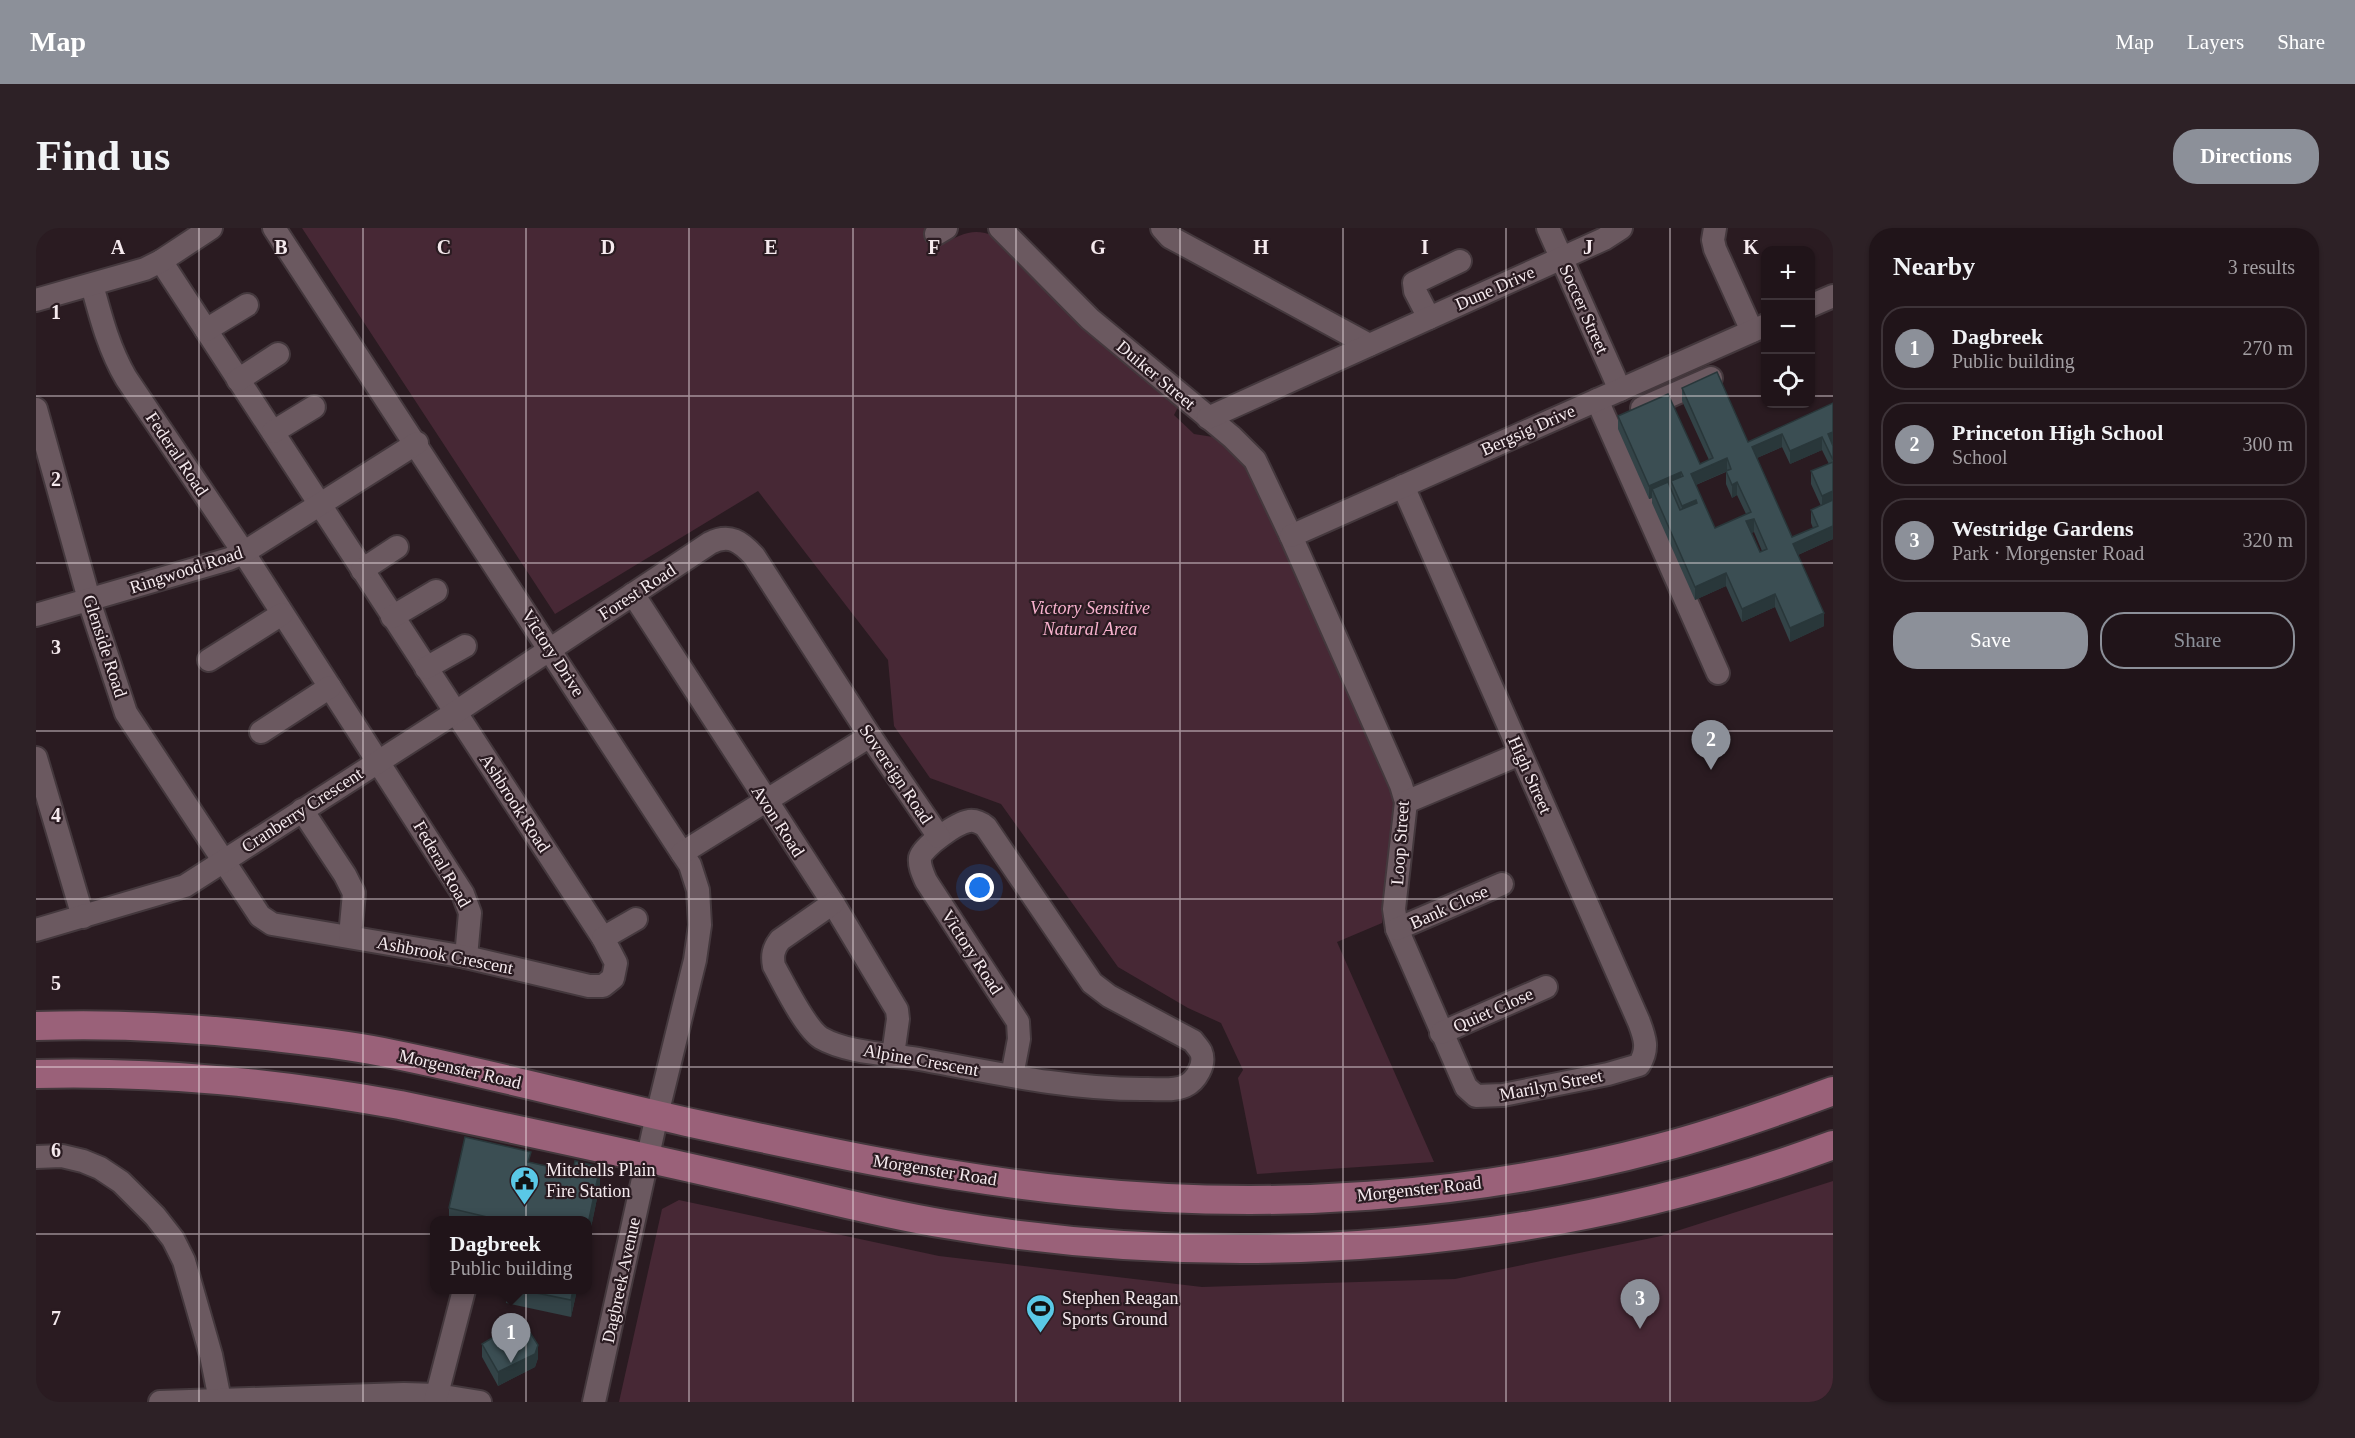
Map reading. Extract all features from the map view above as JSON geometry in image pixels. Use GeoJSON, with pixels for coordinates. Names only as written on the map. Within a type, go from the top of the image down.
{"type":"FeatureCollection","features":[{"type":"Feature","properties":{"kind":"main road","name":"Morgenster Road"},"geometry":{"type":"LineString","coordinates":[[36,1026],[137,1025],[188,1028],[335,1044],[400,1055],[657,1115],[908,1168],[1043,1188],[1145,1197],[1275,1200],[1368,1196],[1534,1176],[1684,1142],[1833,1091]]}},
{"type":"Feature","properties":{"kind":"main road"},"geometry":{"type":"LineString","coordinates":[[36,1074],[187,1076],[327,1092],[400,1104],[943,1224],[1043,1237],[1142,1246],[1298,1248],[1431,1239],[1492,1232],[1606,1212],[1746,1175],[1833,1145]]}},
{"type":"Feature","properties":{"kind":"street"},"geometry":{"type":"LineString","coordinates":[[36,300],[145,269],[211,228]]}},
{"type":"Feature","properties":{"kind":"street","name":"Victory Drive"},"geometry":{"type":"LineString","coordinates":[[274,228],[417,443],[690,865],[698,890],[700,925],[695,960],[657,1115]]}},
{"type":"Feature","properties":{"kind":"street","name":"Duiker Street"},"geometry":{"type":"LineString","coordinates":[[1000,228],[1090,319],[1232,437],[1255,460],[1291,536]]}},
{"type":"Feature","properties":{"kind":"street"},"geometry":{"type":"LineString","coordinates":[[1162,228],[1170,237],[1369,345]]}},
{"type":"Feature","properties":{"kind":"street","name":"Soccer Street"},"geometry":{"type":"LineString","coordinates":[[1548,228],[1620,390]]}},
{"type":"Feature","properties":{"kind":"street","name":"Dune Drive"},"geometry":{"type":"LineString","coordinates":[[1208,418],[1612,235],[1621,228]]}},
{"type":"Feature","properties":{"kind":"street"},"geometry":{"type":"LineString","coordinates":[[1715,228],[1713,240],[1715,249],[1759,328]]}},
{"type":"Feature","properties":{"kind":"street","name":"Ashbrook Road"},"geometry":{"type":"LineString","coordinates":[[161,261],[603,938]]}},
{"type":"Feature","properties":{"kind":"street"},"geometry":{"type":"LineString","coordinates":[[1429,318],[1415,291],[1414,282],[1460,261]]}},
{"type":"Feature","properties":{"kind":"street","name":"Federal Road"},"geometry":{"type":"LineString","coordinates":[[92,285],[115,359],[379,761],[468,904],[470,927],[466,957]]}},
{"type":"Feature","properties":{"kind":"street"},"geometry":{"type":"LineString","coordinates":[[1815,304],[1833,296]]}},
{"type":"Feature","properties":{"kind":"street"},"geometry":{"type":"LineString","coordinates":[[206,330],[248,305]]}},
{"type":"Feature","properties":{"kind":"street","name":"Bergsig Drive"},"geometry":{"type":"LineString","coordinates":[[1291,536],[1759,328]]}},
{"type":"Feature","properties":{"kind":"street"},"geometry":{"type":"LineString","coordinates":[[238,380],[278,354]]}},
{"type":"Feature","properties":{"kind":"street"},"geometry":{"type":"LineString","coordinates":[[1608,423],[1712,377]]}},
{"type":"Feature","properties":{"kind":"street"},"geometry":{"type":"LineString","coordinates":[[1597,400],[1718,673]]}},
{"type":"Feature","properties":{"kind":"street"},"geometry":{"type":"LineString","coordinates":[[273,432],[314,407]]}},
{"type":"Feature","properties":{"kind":"street","name":"Glenside Road"},"geometry":{"type":"LineString","coordinates":[[36,409],[89,600],[126,713],[225,860]]}},
{"type":"Feature","properties":{"kind":"street","name":"Ringwood Road"},"geometry":{"type":"LineString","coordinates":[[36,615],[230,560],[417,443]]}},
{"type":"Feature","properties":{"kind":"street","name":"High Street"},"geometry":{"type":"LineString","coordinates":[[1402,486],[1639,1022],[1646,1044],[1644,1057],[1639,1065]]}},
{"type":"Feature","properties":{"kind":"street","name":"Loop Street"},"geometry":{"type":"LineString","coordinates":[[1291,536],[1401,785],[1406,802],[1394,909],[1397,929],[1466,1087]]}},
{"type":"Feature","properties":{"kind":"street","name":"Forest Road"},"geometry":{"type":"LineString","coordinates":[[549,649],[710,543],[726,538]]}},
{"type":"Feature","properties":{"kind":"street","name":"Sovereign Road"},"geometry":{"type":"LineString","coordinates":[[726,538],[743,544],[754,556],[870,736],[939,837],[964,822],[976,821],[986,827],[1092,983],[1109,996],[1193,1041],[1201,1051],[1202,1059],[1197,1075]]}},
{"type":"Feature","properties":{"kind":"street"},"geometry":{"type":"LineString","coordinates":[[362,570],[397,547]]}},
{"type":"Feature","properties":{"kind":"street"},"geometry":{"type":"LineString","coordinates":[[392,617],[436,591]]}},
{"type":"Feature","properties":{"kind":"street","name":"Avon Road"},"geometry":{"type":"LineString","coordinates":[[633,594],[766,803],[833,903],[897,1010],[893,1055]]}},
{"type":"Feature","properties":{"kind":"street"},"geometry":{"type":"LineString","coordinates":[[209,660],[282,614]]}},
{"type":"Feature","properties":{"kind":"street"},"geometry":{"type":"LineString","coordinates":[[426,668],[465,646]]}},
{"type":"Feature","properties":{"kind":"street","name":"Cranberry Crescent"},"geometry":{"type":"LineString","coordinates":[[36,930],[185,886],[456,712],[549,649]]}},
{"type":"Feature","properties":{"kind":"street"},"geometry":{"type":"LineString","coordinates":[[261,732],[330,687]]}},
{"type":"Feature","properties":{"kind":"street"},"geometry":{"type":"LineString","coordinates":[[682,853],[766,803],[870,736]]}},
{"type":"Feature","properties":{"kind":"street"},"geometry":{"type":"LineString","coordinates":[[1406,802],[1520,754]]}},
{"type":"Feature","properties":{"kind":"street"},"geometry":{"type":"LineString","coordinates":[[36,758],[44,817],[83,917]]}},
{"type":"Feature","properties":{"kind":"street"},"geometry":{"type":"LineString","coordinates":[[302,810],[345,875],[354,893],[350,936]]}},
{"type":"Feature","properties":{"kind":"street","name":"Victory Road"},"geometry":{"type":"LineString","coordinates":[[939,837],[923,852],[921,867],[926,881],[1018,1022],[1018,1039],[1012,1076]]}},
{"type":"Feature","properties":{"kind":"street","name":"Ashbrook Crescent"},"geometry":{"type":"LineString","coordinates":[[225,860],[260,916],[272,924],[466,957],[589,986],[603,986],[613,978],[616,963],[603,938]]}},
{"type":"Feature","properties":{"kind":"street","name":"Bank Close"},"geometry":{"type":"LineString","coordinates":[[1397,929],[1502,884]]}},
{"type":"Feature","properties":{"kind":"street","name":"Alpine Crescent"},"geometry":{"type":"LineString","coordinates":[[833,903],[780,940],[772,957],[774,966],[810,1028],[820,1037],[860,1050],[1088,1088],[1184,1087],[1197,1075]]}},
{"type":"Feature","properties":{"kind":"street"},"geometry":{"type":"LineString","coordinates":[[603,938],[636,919]]}},
{"type":"Feature","properties":{"kind":"street","name":"Quiet Close"},"geometry":{"type":"LineString","coordinates":[[1441,1033],[1546,987]]}},
{"type":"Feature","properties":{"kind":"street","name":"Marilyn Street"},"geometry":{"type":"LineString","coordinates":[[1466,1087],[1476,1096],[1503,1095],[1608,1074],[1639,1065]]}},
{"type":"Feature","properties":{"kind":"street","name":"Dagbreek Avenue"},"geometry":{"type":"LineString","coordinates":[[594,1402],[657,1115]]}},
{"type":"Feature","properties":{"kind":"street"},"geometry":{"type":"LineString","coordinates":[[36,1157],[62,1156],[100,1168],[121,1182],[155,1216],[173,1239],[184,1261],[211,1355],[220,1400]]}},
{"type":"Feature","properties":{"kind":"street"},"geometry":{"type":"LineString","coordinates":[[436,1399],[463,1294]]}},
{"type":"Feature","properties":{"kind":"street"},"geometry":{"type":"LineString","coordinates":[[160,1402],[404,1394],[480,1402]]}},
{"type":"Feature","properties":{"kind":"green space","name":"Victory Sensitive Natural Area"},"geometry":{"type":"Polygon","coordinates":[[[302,228],[932,228],[942,245],[968,233],[980,232],[995,236],[1077,322],[1178,407],[1174,415],[1194,434],[1213,437],[1248,466],[1394,799],[1382,923],[1337,942],[1434,1162],[1257,1174],[1238,1078],[1243,1070],[1221,1023],[1188,1008],[1118,967],[1001,804],[930,778],[894,726],[888,660],[758,491],[555,614],[302,228]]]}},
{"type":"Feature","properties":{"kind":"green space","name":"Stephen Reagan Sports Ground"},"geometry":{"type":"Polygon","coordinates":[[[1833,1181],[1833,1402],[619,1402],[662,1209],[679,1200],[939,1256],[1202,1287],[1455,1279],[1661,1236],[1833,1181]]]}},
{"type":"Feature","properties":{"kind":"building"},"geometry":{"type":"Polygon","coordinates":[[[1717,372],[1748,442],[1833,403],[1833,432],[1828,434],[1833,446],[1833,460],[1822,437],[1790,451],[1782,434],[1752,447],[1792,537],[1818,526],[1811,510],[1833,500],[1833,526],[1793,544],[1824,613],[1790,628],[1775,594],[1742,609],[1726,573],[1695,587],[1652,489],[1668,482],[1680,510],[1697,503],[1696,500],[1682,506],[1671,481],[1683,476],[1681,472],[1649,486],[1618,416],[1668,394],[1700,464],[1713,458],[1682,388],[1717,372]],[[1727,458],[1691,474],[1715,528],[1751,512],[1737,482],[1732,485],[1726,471],[1731,469],[1727,458]],[[1754,519],[1746,521],[1760,552],[1767,549],[1754,519]]]}},
{"type":"Feature","properties":{"kind":"building"},"geometry":{"type":"Polygon","coordinates":[[[1833,462],[1833,491],[1822,496],[1811,471],[1833,462]]]}},
{"type":"Feature","properties":{"kind":"building","name":"Mitchells Plain Fire Station"},"geometry":{"type":"Polygon","coordinates":[[[465,1137],[531,1152],[528,1162],[573,1172],[575,1161],[600,1167],[590,1216],[483,1216],[449,1208],[465,1137]]]}},
{"type":"Feature","properties":{"kind":"building"},"geometry":{"type":"Polygon","coordinates":[[[542,1294],[572,1294],[571,1300],[542,1294]]]}},
{"type":"Feature","properties":{"kind":"building"},"geometry":{"type":"Polygon","coordinates":[[[522,1320],[538,1345],[535,1354],[498,1372],[482,1344],[522,1320]]]}},
{"type":"Feature","properties":{"kind":"place","name":"Princeton High School"},"geometry":{"type":"Point","coordinates":[1711,770]}},
{"type":"Feature","properties":{"kind":"place","name":"Mitchells Plain Fire Station"},"geometry":{"type":"Point","coordinates":[525,1206]}},
{"type":"Feature","properties":{"kind":"place","name":"Westridge Gardens"},"geometry":{"type":"Point","coordinates":[1640,1329]}},
{"type":"Feature","properties":{"kind":"place","name":"Stephen Reagan Sports Ground"},"geometry":{"type":"Point","coordinates":[1041,1334]}},
{"type":"Feature","properties":{"kind":"place","name":"Dagbreek"},"geometry":{"type":"Point","coordinates":[511,1363]}}]}
